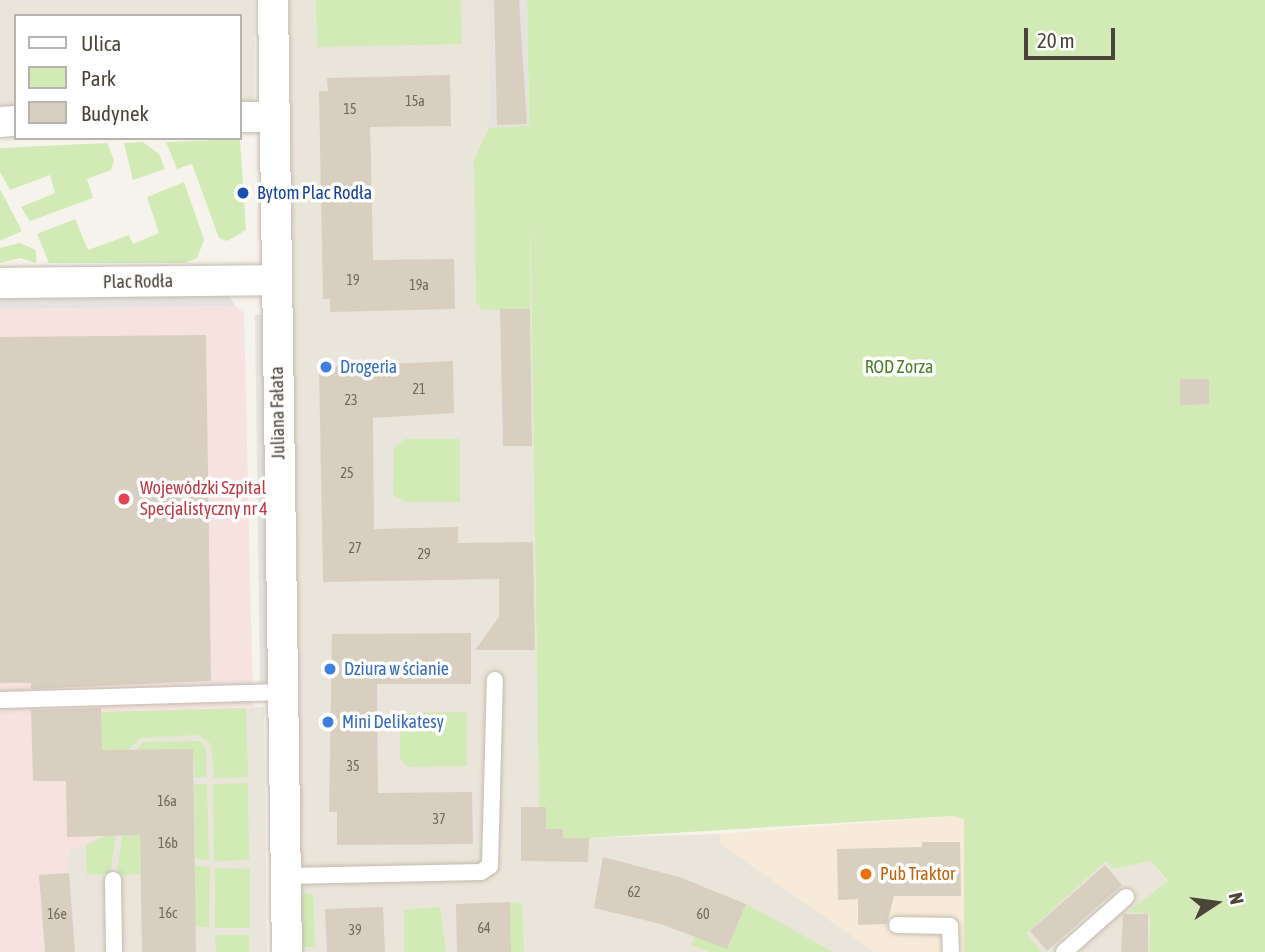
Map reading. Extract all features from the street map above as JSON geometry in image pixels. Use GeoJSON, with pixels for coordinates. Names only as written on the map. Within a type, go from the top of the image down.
{"type":"FeatureCollection","features":[{"type":"Feature","properties":{"kind":"street","name":"Juliana Fałata"},"geometry":{"type":"LineString","coordinates":[[273,0],[275,280],[288,952]]}},
{"type":"Feature","properties":{"kind":"street"},"geometry":{"type":"LineString","coordinates":[[242,117],[275,117]]}},
{"type":"Feature","properties":{"kind":"street","name":"Plac Rodła"},"geometry":{"type":"LineString","coordinates":[[0,283],[275,280]]}},
{"type":"Feature","properties":{"kind":"lane"},"geometry":{"type":"LineString","coordinates":[[287,876],[481,872],[490,866],[495,680]]}},
{"type":"Feature","properties":{"kind":"lane"},"geometry":{"type":"LineString","coordinates":[[0,700],[284,692]]}},
{"type":"Feature","properties":{"kind":"lane"},"geometry":{"type":"LineString","coordinates":[[113,880],[114,952]]}},
{"type":"Feature","properties":{"kind":"lane"},"geometry":{"type":"LineString","coordinates":[[1064,952],[1126,897]]}},
{"type":"Feature","properties":{"kind":"lane"},"geometry":{"type":"LineString","coordinates":[[897,925],[950,926],[951,952]]}},
{"type":"Feature","properties":{"kind":"shaded area"},"geometry":{"type":"Polygon","coordinates":[[[0,0],[255,0],[254,101],[242,106],[242,14],[14,14],[14,113],[0,113],[0,0]]]}},
{"type":"Feature","properties":{"kind":"shaded area"},"geometry":{"type":"Polygon","coordinates":[[[289,0],[488,0],[489,128],[529,127],[539,807],[563,829],[589,838],[720,834],[721,844],[875,952],[302,952],[289,0]]]}},
{"type":"Feature","properties":{"kind":"shaded area"},"geometry":{"type":"Polygon","coordinates":[[[488,0],[527,0],[529,127],[489,128],[488,0]]]}},
{"type":"Feature","properties":{"kind":"shaded area"},"geometry":{"type":"Polygon","coordinates":[[[226,289],[235,306],[0,309],[0,290],[226,289]]]}},
{"type":"Feature","properties":{"kind":"shaded area","name":"Wojewódzki Szpital Specjalistyczny nr 4"},"geometry":{"type":"Polygon","coordinates":[[[235,306],[244,313],[253,707],[101,712],[104,836],[67,852],[69,873],[45,952],[0,952],[0,309],[235,306]]]}},
{"type":"Feature","properties":{"kind":"shaded area"},"geometry":{"type":"Polygon","coordinates":[[[255,315],[266,315],[271,683],[260,684],[255,315]]]}},
{"type":"Feature","properties":{"kind":"shaded area"},"geometry":{"type":"Polygon","coordinates":[[[264,707],[267,952],[45,952],[101,712],[264,707]]]}},
{"type":"Feature","properties":{"kind":"shaded area"},"geometry":{"type":"Polygon","coordinates":[[[953,816],[964,819],[964,952],[875,952],[721,844],[720,834],[953,816]]]}},
{"type":"Feature","properties":{"kind":"shaded area"},"geometry":{"type":"Polygon","coordinates":[[[1106,861],[1114,869],[1151,861],[1168,882],[1129,912],[1150,913],[1149,952],[1042,952],[1025,934],[1106,861]]]}},
{"type":"Feature","properties":{"kind":"green space"},"geometry":{"type":"Polygon","coordinates":[[[316,0],[461,0],[462,44],[317,47],[316,0]]]}},
{"type":"Feature","properties":{"kind":"green space","name":"ROD Zorza"},"geometry":{"type":"Polygon","coordinates":[[[527,0],[1265,0],[1265,952],[1149,952],[1150,914],[1128,912],[1168,881],[1151,861],[1113,869],[1106,861],[1026,934],[1042,952],[964,952],[964,819],[953,816],[589,838],[563,838],[563,829],[546,829],[539,807],[530,213],[530,309],[482,310],[476,301],[474,160],[489,128],[529,126],[527,0]]]}},
{"type":"Feature","properties":{"kind":"green space"},"geometry":{"type":"Polygon","coordinates":[[[240,140],[246,230],[227,241],[219,238],[192,164],[177,169],[166,142],[240,140]]]}},
{"type":"Feature","properties":{"kind":"green space"},"geometry":{"type":"Polygon","coordinates":[[[143,142],[159,154],[165,169],[133,180],[124,143],[143,142]]]}},
{"type":"Feature","properties":{"kind":"green space"},"geometry":{"type":"Polygon","coordinates":[[[107,143],[114,160],[111,170],[87,179],[93,198],[30,221],[21,207],[55,193],[50,175],[10,190],[0,172],[0,148],[107,143]]]}},
{"type":"Feature","properties":{"kind":"green space"},"geometry":{"type":"Polygon","coordinates":[[[184,182],[204,240],[197,258],[185,263],[49,263],[37,234],[75,219],[88,250],[129,235],[133,244],[159,233],[147,197],[184,182]]]}},
{"type":"Feature","properties":{"kind":"green space"},"geometry":{"type":"Polygon","coordinates":[[[0,189],[22,231],[0,241],[0,189]]]}},
{"type":"Feature","properties":{"kind":"green space"},"geometry":{"type":"Polygon","coordinates":[[[20,243],[36,250],[36,263],[20,258],[0,263],[0,248],[20,243]]]}},
{"type":"Feature","properties":{"kind":"green space"},"geometry":{"type":"Polygon","coordinates":[[[405,439],[460,439],[460,502],[404,502],[393,494],[394,448],[405,439]]]}},
{"type":"Feature","properties":{"kind":"green space"},"geometry":{"type":"Polygon","coordinates":[[[246,708],[248,777],[214,778],[211,744],[198,735],[141,738],[129,749],[110,873],[87,875],[86,845],[104,836],[101,712],[246,708]]]}},
{"type":"Feature","properties":{"kind":"green space"},"geometry":{"type":"Polygon","coordinates":[[[467,712],[467,766],[408,767],[400,759],[400,722],[407,713],[467,712]]]}},
{"type":"Feature","properties":{"kind":"green space"},"geometry":{"type":"Polygon","coordinates":[[[200,741],[206,748],[206,777],[195,777],[193,749],[139,750],[140,874],[117,875],[133,754],[143,742],[200,741]]]}},
{"type":"Feature","properties":{"kind":"green space"},"geometry":{"type":"Polygon","coordinates":[[[248,783],[249,860],[214,861],[213,784],[248,783]]]}},
{"type":"Feature","properties":{"kind":"green space"},"geometry":{"type":"Polygon","coordinates":[[[194,784],[207,784],[209,860],[195,859],[194,784]]]}},
{"type":"Feature","properties":{"kind":"green space"},"geometry":{"type":"Polygon","coordinates":[[[195,866],[210,867],[209,927],[195,927],[195,866]]]}},
{"type":"Feature","properties":{"kind":"green space"},"geometry":{"type":"Polygon","coordinates":[[[215,868],[250,869],[250,928],[215,928],[215,868]]]}},
{"type":"Feature","properties":{"kind":"green space"},"geometry":{"type":"Polygon","coordinates":[[[301,894],[313,894],[315,947],[302,947],[301,894]]]}},
{"type":"Feature","properties":{"kind":"green space"},"geometry":{"type":"Polygon","coordinates":[[[510,902],[522,904],[524,952],[511,952],[510,902]]]}},
{"type":"Feature","properties":{"kind":"green space"},"geometry":{"type":"Polygon","coordinates":[[[746,904],[833,952],[710,952],[691,945],[695,935],[727,949],[746,904]]]}},
{"type":"Feature","properties":{"kind":"green space"},"geometry":{"type":"Polygon","coordinates":[[[440,907],[446,952],[404,952],[404,910],[440,907]]]}},
{"type":"Feature","properties":{"kind":"green space"},"geometry":{"type":"Polygon","coordinates":[[[215,935],[249,935],[249,952],[216,952],[215,935]]]}},
{"type":"Feature","properties":{"kind":"building"},"geometry":{"type":"Polygon","coordinates":[[[494,0],[519,0],[527,124],[497,125],[494,0]]]}},
{"type":"Feature","properties":{"kind":"building"},"geometry":{"type":"Polygon","coordinates":[[[450,75],[451,126],[370,127],[373,260],[454,259],[455,309],[330,312],[330,299],[323,299],[319,91],[328,91],[327,78],[450,75]]]}},
{"type":"Feature","properties":{"kind":"building"},"geometry":{"type":"Polygon","coordinates":[[[500,309],[530,309],[532,446],[503,446],[500,309]]]}},
{"type":"Feature","properties":{"kind":"building","name":"Wojewódzki Szpital Specjalistyczny nr 4"},"geometry":{"type":"Polygon","coordinates":[[[206,335],[211,681],[31,689],[31,683],[0,683],[0,337],[206,335]]]}},
{"type":"Feature","properties":{"kind":"building"},"geometry":{"type":"Polygon","coordinates":[[[453,361],[454,413],[373,418],[374,529],[458,527],[458,543],[533,542],[535,650],[475,650],[499,617],[499,579],[323,582],[319,367],[453,361]]]}},
{"type":"Feature","properties":{"kind":"building"},"geometry":{"type":"Polygon","coordinates":[[[1180,379],[1209,379],[1209,404],[1180,405],[1180,379]]]}},
{"type":"Feature","properties":{"kind":"building"},"geometry":{"type":"Polygon","coordinates":[[[471,633],[471,684],[377,684],[378,793],[472,792],[473,844],[337,845],[337,812],[329,812],[332,634],[471,633]]]}},
{"type":"Feature","properties":{"kind":"building"},"geometry":{"type":"Polygon","coordinates":[[[101,708],[102,750],[193,749],[196,952],[142,952],[140,835],[67,837],[66,781],[33,781],[31,710],[101,708]]]}},
{"type":"Feature","properties":{"kind":"building"},"geometry":{"type":"Polygon","coordinates":[[[521,807],[546,807],[546,829],[563,829],[563,838],[589,838],[588,862],[521,861],[521,807]]]}},
{"type":"Feature","properties":{"kind":"building"},"geometry":{"type":"Polygon","coordinates":[[[922,842],[960,842],[961,896],[894,896],[887,924],[858,925],[858,899],[838,900],[837,849],[922,847],[922,842]]]}},
{"type":"Feature","properties":{"kind":"building"},"geometry":{"type":"Polygon","coordinates":[[[603,857],[679,877],[746,904],[727,949],[661,924],[594,908],[603,857]]]}},
{"type":"Feature","properties":{"kind":"building"},"geometry":{"type":"Polygon","coordinates":[[[1105,865],[1122,885],[1047,951],[1030,931],[1105,865]]]}},
{"type":"Feature","properties":{"kind":"building"},"geometry":{"type":"Polygon","coordinates":[[[69,873],[75,952],[45,952],[39,875],[69,873]]]}},
{"type":"Feature","properties":{"kind":"building"},"geometry":{"type":"Polygon","coordinates":[[[510,902],[511,952],[457,952],[456,904],[510,902]]]}},
{"type":"Feature","properties":{"kind":"building"},"geometry":{"type":"Polygon","coordinates":[[[383,907],[385,952],[327,952],[325,909],[383,907]]]}},
{"type":"Feature","properties":{"kind":"building"},"geometry":{"type":"Polygon","coordinates":[[[1123,914],[1148,914],[1148,952],[1121,952],[1123,914]]]}},
{"type":"Feature","properties":{"kind":"place","name":"Bytom Plac Rodła"},"geometry":{"type":"Point","coordinates":[243,193]}},
{"type":"Feature","properties":{"kind":"place","name":"Drogeria"},"geometry":{"type":"Point","coordinates":[326,367]}},
{"type":"Feature","properties":{"kind":"place","name":"Wojewódzki Szpital Specjalistyczny nr 4"},"geometry":{"type":"Point","coordinates":[124,499]}},
{"type":"Feature","properties":{"kind":"place","name":"Dziura w ścianie"},"geometry":{"type":"Point","coordinates":[330,669]}},
{"type":"Feature","properties":{"kind":"place","name":"Mini Delikatesy"},"geometry":{"type":"Point","coordinates":[328,722]}},
{"type":"Feature","properties":{"kind":"place","name":"Pub Traktor"},"geometry":{"type":"Point","coordinates":[866,874]}}]}
